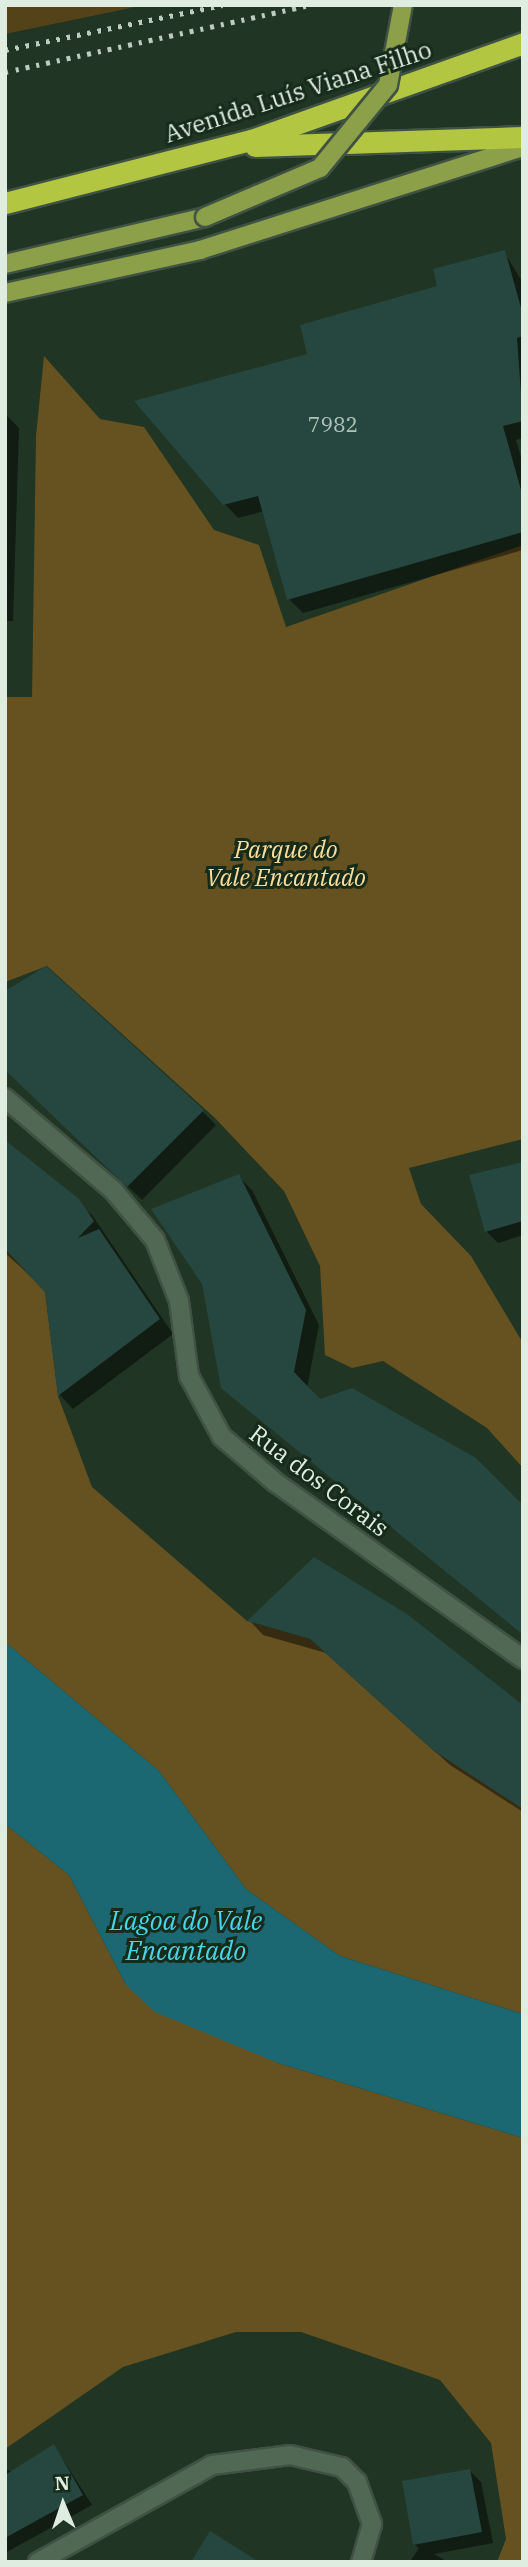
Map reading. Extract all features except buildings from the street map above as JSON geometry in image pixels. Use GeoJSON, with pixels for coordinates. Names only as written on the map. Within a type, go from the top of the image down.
{"type":"FeatureCollection","features":[{"type":"Feature","properties":{"kind":"highway","name":"Avenida Luís Viana Filho"},"geometry":{"type":"LineString","coordinates":[[5,203],[225,147],[523,43]]}},
{"type":"Feature","properties":{"kind":"highway"},"geometry":{"type":"LineString","coordinates":[[225,147],[523,137]]}},
{"type":"Feature","properties":{"kind":"main road"},"geometry":{"type":"LineString","coordinates":[[5,264],[205,217],[320,167],[388,85],[403,5]]}},
{"type":"Feature","properties":{"kind":"main road"},"geometry":{"type":"LineString","coordinates":[[5,293],[200,250],[523,148]]}},
{"type":"Feature","properties":{"kind":"street","name":"Rua dos Corais"},"geometry":{"type":"LineString","coordinates":[[5,1098],[113,1190],[155,1240],[179,1301],[189,1376],[222,1437],[265,1475],[523,1659]]}},
{"type":"Feature","properties":{"kind":"street"},"geometry":{"type":"LineString","coordinates":[[38,2562],[212,2465],[290,2455],[342,2467],[357,2482],[372,2524],[361,2562]]}},
{"type":"Feature","properties":{"kind":"shaded area"},"geometry":{"type":"Polygon","coordinates":[[[5,5],[145,5],[5,34],[5,5]]]}},
{"type":"Feature","properties":{"kind":"green space","name":"Parque do Vale Encantado"},"geometry":{"type":"Polygon","coordinates":[[[44,356],[100,419],[144,427],[214,530],[259,545],[286,627],[523,545],[523,1139],[409,1168],[421,1204],[471,1256],[523,1343],[523,1468],[487,1428],[383,1361],[352,1368],[325,1355],[320,1266],[284,1191],[215,1118],[47,966],[5,982],[5,697],[32,697],[36,436],[44,356]]]}},
{"type":"Feature","properties":{"kind":"green space"},"geometry":{"type":"Polygon","coordinates":[[[5,1249],[45,1292],[58,1396],[92,1487],[247,1621],[310,1639],[434,1751],[523,1807],[523,2014],[340,1956],[246,1889],[159,1771],[5,1642],[5,1249]]]}},
{"type":"Feature","properties":{"kind":"green space"},"geometry":{"type":"Polygon","coordinates":[[[5,1824],[69,1875],[126,1985],[278,2063],[523,2138],[523,2562],[497,2562],[506,2539],[491,2443],[440,2380],[301,2332],[236,2332],[123,2367],[5,2449],[5,1824]]]}},
{"type":"Feature","properties":{"kind":"water","name":"Lagoa do Vale Encantado"},"geometry":{"type":"Polygon","coordinates":[[[5,1642],[159,1771],[246,1889],[340,1956],[523,2014],[523,2138],[278,2063],[155,2012],[126,1985],[69,1875],[5,1824],[5,1642]]]}},
{"type":"Feature","properties":{"kind":"railway"},"geometry":{"type":"LineString","coordinates":[[5,50],[222,5]]}},
{"type":"Feature","properties":{"kind":"railway"},"geometry":{"type":"LineString","coordinates":[[5,72],[310,5]]}}]}
